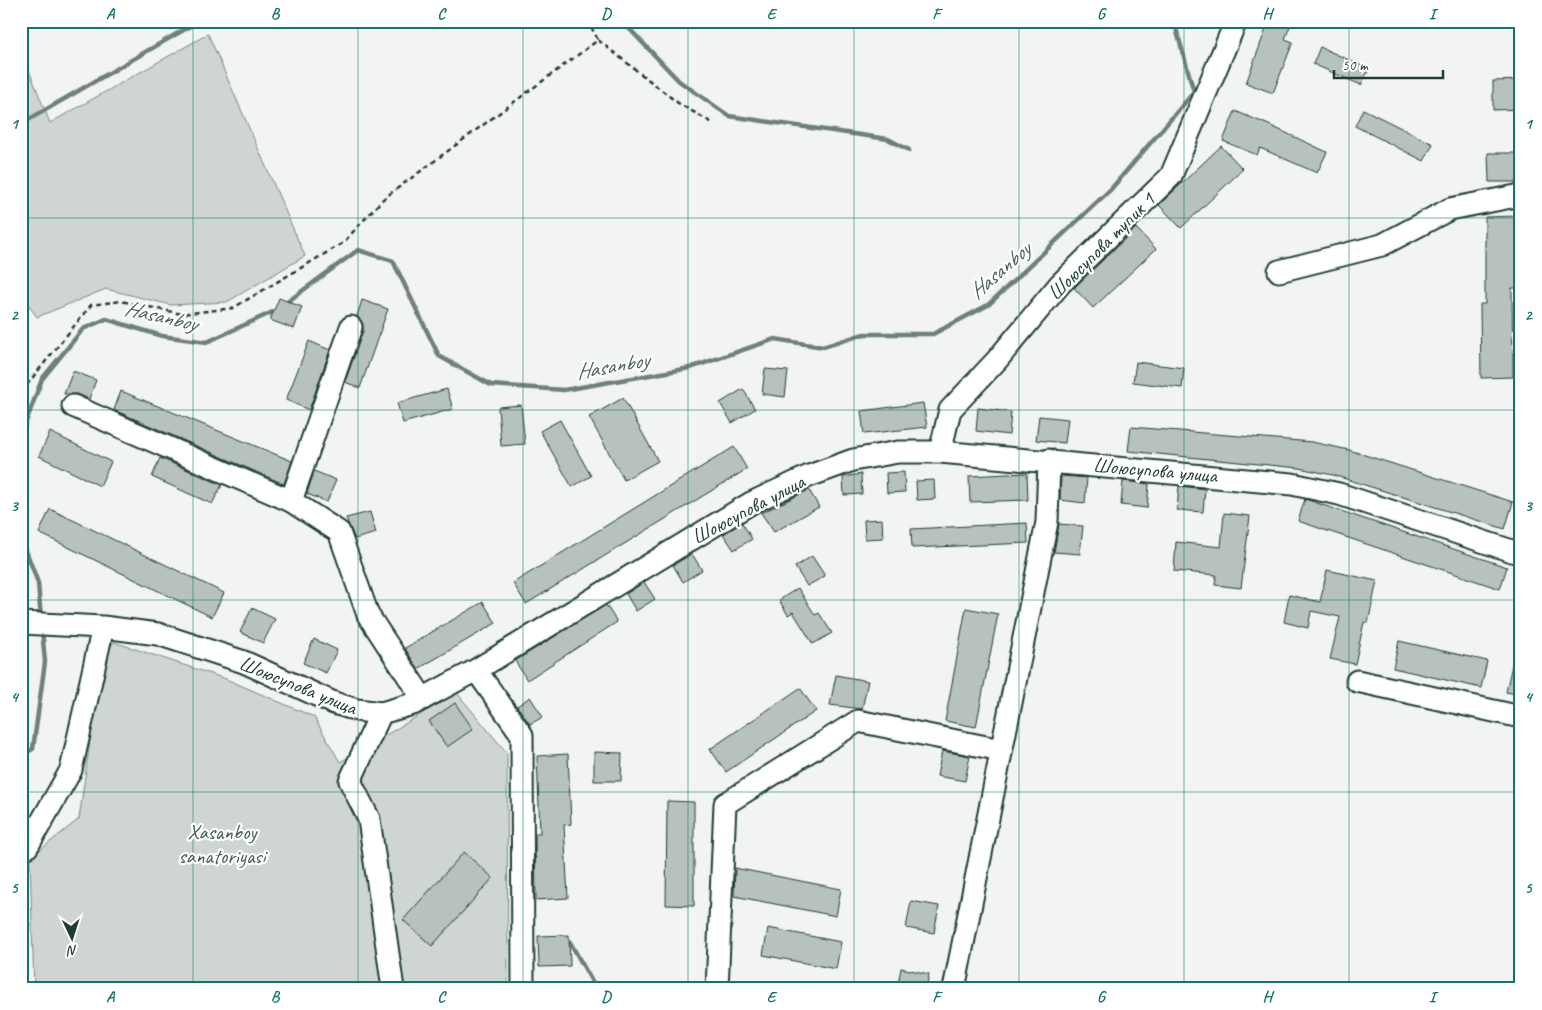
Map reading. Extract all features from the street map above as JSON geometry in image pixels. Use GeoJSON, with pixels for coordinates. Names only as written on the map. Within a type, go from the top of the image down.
{"type":"FeatureCollection","features":[{"type":"Feature","properties":{"kind":"street","name":"Шоюсупова тупик 1"},"geometry":{"type":"LineString","coordinates":[[940,452],[950,410],[997,360],[1060,284],[1171,176],[1236,21]]}},
{"type":"Feature","properties":{"kind":"street"},"geometry":{"type":"LineString","coordinates":[[1279,271],[1382,244],[1450,209],[1521,195]]}},
{"type":"Feature","properties":{"kind":"street"},"geometry":{"type":"LineString","coordinates":[[291,501],[351,326]]}},
{"type":"Feature","properties":{"kind":"street"},"geometry":{"type":"LineString","coordinates":[[73,406],[291,501],[339,532],[368,615],[423,699]]}},
{"type":"Feature","properties":{"kind":"street","name":"Шоюсупова улица"},"geometry":{"type":"LineString","coordinates":[[21,623],[140,630],[176,638],[244,662],[334,703],[357,710],[381,713],[403,708],[423,699],[476,670],[751,503],[779,488],[853,460],[898,452],[940,452],[1049,460],[1292,484],[1339,494],[1521,554]]}},
{"type":"Feature","properties":{"kind":"street"},"geometry":{"type":"LineString","coordinates":[[954,989],[1047,522],[1049,460]]}},
{"type":"Feature","properties":{"kind":"street"},"geometry":{"type":"LineString","coordinates":[[21,850],[27,847],[71,770],[103,627]]}},
{"type":"Feature","properties":{"kind":"street"},"geometry":{"type":"LineString","coordinates":[[476,670],[522,735],[523,989]]}},
{"type":"Feature","properties":{"kind":"street"},"geometry":{"type":"LineString","coordinates":[[1357,681],[1521,717]]}},
{"type":"Feature","properties":{"kind":"street"},"geometry":{"type":"LineString","coordinates":[[381,713],[350,781],[370,819],[394,989]]}},
{"type":"Feature","properties":{"kind":"street"},"geometry":{"type":"LineString","coordinates":[[716,989],[725,804],[858,721],[1001,750]]}},
{"type":"Feature","properties":{"kind":"path"},"geometry":{"type":"LineString","coordinates":[[588,21],[598,40],[678,103],[714,124]]}},
{"type":"Feature","properties":{"kind":"path"},"geometry":{"type":"LineString","coordinates":[[21,392],[91,305],[121,301],[182,314],[233,308],[343,243],[383,199],[598,40]]}},
{"type":"Feature","properties":{"kind":"green space"},"geometry":{"type":"Polygon","coordinates":[[[208,34],[305,256],[227,302],[171,305],[106,289],[37,317],[21,295],[21,50],[50,123],[208,34]]]}},
{"type":"Feature","properties":{"kind":"green space","name":"Xasanboy sanatoriyasi"},"geometry":{"type":"Polygon","coordinates":[[[114,642],[226,679],[314,717],[340,762],[457,693],[507,753],[508,989],[34,989],[30,858],[79,819],[102,656],[114,642]]]}},
{"type":"Feature","properties":{"kind":"building"},"geometry":{"type":"Polygon","coordinates":[[[1269,21],[1292,21],[1285,39],[1293,42],[1273,93],[1246,83],[1269,21]]]}},
{"type":"Feature","properties":{"kind":"building"},"geometry":{"type":"Polygon","coordinates":[[[1320,47],[1369,69],[1361,85],[1313,64],[1320,47]]]}},
{"type":"Feature","properties":{"kind":"building"},"geometry":{"type":"Polygon","coordinates":[[[1521,80],[1521,109],[1493,110],[1493,81],[1521,80]]]}},
{"type":"Feature","properties":{"kind":"building"},"geometry":{"type":"Polygon","coordinates":[[[1363,109],[1433,144],[1424,161],[1355,126],[1363,109]]]}},
{"type":"Feature","properties":{"kind":"building"},"geometry":{"type":"Polygon","coordinates":[[[1235,111],[1327,152],[1317,173],[1260,148],[1257,155],[1223,141],[1235,111]]]}},
{"type":"Feature","properties":{"kind":"building"},"geometry":{"type":"Polygon","coordinates":[[[1221,146],[1243,169],[1181,228],[1159,205],[1221,146]]]}},
{"type":"Feature","properties":{"kind":"building"},"geometry":{"type":"Polygon","coordinates":[[[1488,153],[1520,153],[1521,182],[1489,182],[1488,153]]]}},
{"type":"Feature","properties":{"kind":"building"},"geometry":{"type":"Polygon","coordinates":[[[1517,216],[1517,288],[1512,288],[1513,377],[1481,378],[1480,304],[1485,304],[1485,217],[1517,216]]]}},
{"type":"Feature","properties":{"kind":"building"},"geometry":{"type":"Polygon","coordinates":[[[1136,228],[1156,249],[1093,308],[1074,288],[1136,228]]]}},
{"type":"Feature","properties":{"kind":"building"},"geometry":{"type":"Polygon","coordinates":[[[279,298],[302,307],[294,329],[270,320],[279,298]]]}},
{"type":"Feature","properties":{"kind":"building"},"geometry":{"type":"Polygon","coordinates":[[[362,300],[388,309],[360,388],[345,382],[363,331],[363,324],[357,316],[362,300]]]}},
{"type":"Feature","properties":{"kind":"building"},"geometry":{"type":"Polygon","coordinates":[[[309,341],[330,350],[309,410],[286,400],[309,341]]]}},
{"type":"Feature","properties":{"kind":"building"},"geometry":{"type":"Polygon","coordinates":[[[1136,362],[1184,368],[1182,388],[1133,382],[1136,362]]]}},
{"type":"Feature","properties":{"kind":"building"},"geometry":{"type":"Polygon","coordinates":[[[765,369],[788,371],[785,397],[762,394],[765,369]]]}},
{"type":"Feature","properties":{"kind":"building"},"geometry":{"type":"Polygon","coordinates":[[[73,371],[96,380],[89,399],[78,394],[64,394],[73,371]]]}},
{"type":"Feature","properties":{"kind":"building"},"geometry":{"type":"Polygon","coordinates":[[[447,389],[453,409],[403,423],[397,403],[447,389]]]}},
{"type":"Feature","properties":{"kind":"building"},"geometry":{"type":"Polygon","coordinates":[[[743,389],[755,409],[732,423],[720,403],[743,389]]]}},
{"type":"Feature","properties":{"kind":"building"},"geometry":{"type":"Polygon","coordinates":[[[121,391],[292,461],[284,484],[114,410],[121,391]]]}},
{"type":"Feature","properties":{"kind":"building"},"geometry":{"type":"Polygon","coordinates":[[[623,398],[658,461],[624,480],[589,417],[623,398]]]}},
{"type":"Feature","properties":{"kind":"building"},"geometry":{"type":"Polygon","coordinates":[[[923,403],[927,427],[864,434],[861,411],[923,403]]]}},
{"type":"Feature","properties":{"kind":"building"},"geometry":{"type":"Polygon","coordinates":[[[521,405],[525,444],[501,446],[498,407],[521,405]]]}},
{"type":"Feature","properties":{"kind":"building"},"geometry":{"type":"Polygon","coordinates":[[[978,408],[1011,412],[1009,435],[976,431],[978,408]]]}},
{"type":"Feature","properties":{"kind":"building"},"geometry":{"type":"Polygon","coordinates":[[[1039,416],[1068,419],[1065,443],[1036,440],[1039,416]]]}},
{"type":"Feature","properties":{"kind":"building"},"geometry":{"type":"Polygon","coordinates":[[[560,420],[591,476],[572,487],[540,431],[560,420]]]}},
{"type":"Feature","properties":{"kind":"building"},"geometry":{"type":"Polygon","coordinates":[[[1131,427],[1312,442],[1349,450],[1513,502],[1505,529],[1333,475],[1299,468],[1128,451],[1131,427]]]}},
{"type":"Feature","properties":{"kind":"building"},"geometry":{"type":"Polygon","coordinates":[[[50,432],[111,462],[100,486],[39,456],[50,432]]]}},
{"type":"Feature","properties":{"kind":"building"},"geometry":{"type":"Polygon","coordinates":[[[734,447],[747,469],[526,604],[513,583],[734,447]]]}},
{"type":"Feature","properties":{"kind":"building"},"geometry":{"type":"Polygon","coordinates":[[[160,458],[222,485],[212,504],[152,477],[160,458]]]}},
{"type":"Feature","properties":{"kind":"building"},"geometry":{"type":"Polygon","coordinates":[[[314,471],[336,480],[327,502],[307,494],[314,471]]]}},
{"type":"Feature","properties":{"kind":"building"},"geometry":{"type":"Polygon","coordinates":[[[904,472],[905,492],[887,493],[886,473],[904,472]]]}},
{"type":"Feature","properties":{"kind":"building"},"geometry":{"type":"Polygon","coordinates":[[[1027,473],[1028,500],[970,502],[969,476],[1027,473]]]}},
{"type":"Feature","properties":{"kind":"building"},"geometry":{"type":"Polygon","coordinates":[[[861,474],[862,494],[844,495],[843,477],[861,474]]]}},
{"type":"Feature","properties":{"kind":"building"},"geometry":{"type":"Polygon","coordinates":[[[1061,476],[1087,478],[1085,503],[1060,500],[1061,476]]]}},
{"type":"Feature","properties":{"kind":"building"},"geometry":{"type":"Polygon","coordinates":[[[934,480],[935,499],[917,500],[916,481],[934,480]]]}},
{"type":"Feature","properties":{"kind":"building"},"geometry":{"type":"Polygon","coordinates":[[[1123,481],[1149,484],[1147,508],[1121,505],[1123,481]]]}},
{"type":"Feature","properties":{"kind":"building"},"geometry":{"type":"Polygon","coordinates":[[[1179,486],[1205,489],[1203,512],[1177,510],[1179,486]]]}},
{"type":"Feature","properties":{"kind":"building"},"geometry":{"type":"Polygon","coordinates":[[[809,490],[819,507],[774,532],[761,513],[809,490]]]}},
{"type":"Feature","properties":{"kind":"building"},"geometry":{"type":"Polygon","coordinates":[[[1305,499],[1507,567],[1500,589],[1298,521],[1305,499]]]}},
{"type":"Feature","properties":{"kind":"building"},"geometry":{"type":"Polygon","coordinates":[[[50,509],[224,593],[212,617],[39,533],[50,509]]]}},
{"type":"Feature","properties":{"kind":"building"},"geometry":{"type":"Polygon","coordinates":[[[370,512],[376,533],[355,539],[346,518],[370,512]]]}},
{"type":"Feature","properties":{"kind":"building"},"geometry":{"type":"Polygon","coordinates":[[[1224,513],[1250,516],[1241,588],[1215,585],[1216,575],[1174,571],[1176,542],[1221,547],[1224,513]]]}},
{"type":"Feature","properties":{"kind":"building"},"geometry":{"type":"Polygon","coordinates":[[[882,519],[883,538],[865,539],[864,520],[882,519]]]}},
{"type":"Feature","properties":{"kind":"building"},"geometry":{"type":"Polygon","coordinates":[[[742,523],[752,539],[734,550],[723,534],[742,523]]]}},
{"type":"Feature","properties":{"kind":"building"},"geometry":{"type":"Polygon","coordinates":[[[1027,523],[1028,543],[912,548],[911,529],[1027,523]]]}},
{"type":"Feature","properties":{"kind":"building"},"geometry":{"type":"Polygon","coordinates":[[[1059,524],[1083,526],[1080,554],[1054,552],[1059,524]]]}},
{"type":"Feature","properties":{"kind":"building"},"geometry":{"type":"Polygon","coordinates":[[[692,554],[702,570],[683,582],[673,565],[692,554]]]}},
{"type":"Feature","properties":{"kind":"building"},"geometry":{"type":"Polygon","coordinates":[[[812,556],[825,576],[807,586],[795,567],[812,556]]]}},
{"type":"Feature","properties":{"kind":"building"},"geometry":{"type":"Polygon","coordinates":[[[1327,570],[1377,581],[1368,623],[1364,622],[1355,664],[1330,659],[1340,617],[1311,611],[1308,628],[1284,622],[1289,595],[1320,602],[1327,570]]]}},
{"type":"Feature","properties":{"kind":"building"},"geometry":{"type":"Polygon","coordinates":[[[644,582],[655,599],[636,611],[626,594],[644,582]]]}},
{"type":"Feature","properties":{"kind":"building"},"geometry":{"type":"Polygon","coordinates":[[[798,588],[815,615],[819,613],[832,633],[813,644],[793,612],[788,615],[779,600],[798,588]]]}},
{"type":"Feature","properties":{"kind":"building"},"geometry":{"type":"Polygon","coordinates":[[[483,602],[496,623],[418,669],[405,648],[483,602]]]}},
{"type":"Feature","properties":{"kind":"building"},"geometry":{"type":"Polygon","coordinates":[[[606,605],[617,622],[527,680],[515,661],[606,605]]]}},
{"type":"Feature","properties":{"kind":"building"},"geometry":{"type":"Polygon","coordinates":[[[252,608],[275,619],[263,643],[240,632],[252,608]]]}},
{"type":"Feature","properties":{"kind":"building"},"geometry":{"type":"Polygon","coordinates":[[[966,608],[998,614],[976,727],[945,721],[966,608]]]}},
{"type":"Feature","properties":{"kind":"building"},"geometry":{"type":"Polygon","coordinates":[[[314,639],[337,650],[326,673],[303,663],[314,639]]]}},
{"type":"Feature","properties":{"kind":"building"},"geometry":{"type":"Polygon","coordinates":[[[1399,641],[1487,661],[1481,688],[1393,668],[1399,641]]]}},
{"type":"Feature","properties":{"kind":"building"},"geometry":{"type":"Polygon","coordinates":[[[1516,646],[1521,647],[1521,695],[1506,692],[1516,646]]]}},
{"type":"Feature","properties":{"kind":"building"},"geometry":{"type":"Polygon","coordinates":[[[836,675],[868,681],[862,709],[830,705],[836,675]]]}},
{"type":"Feature","properties":{"kind":"building"},"geometry":{"type":"Polygon","coordinates":[[[800,688],[816,711],[726,772],[710,749],[800,688]]]}},
{"type":"Feature","properties":{"kind":"building"},"geometry":{"type":"Polygon","coordinates":[[[530,697],[543,717],[530,724],[517,706],[530,697]]]}},
{"type":"Feature","properties":{"kind":"building"},"geometry":{"type":"Polygon","coordinates":[[[455,703],[473,729],[447,747],[429,721],[455,703]]]}},
{"type":"Feature","properties":{"kind":"building"},"geometry":{"type":"Polygon","coordinates":[[[942,751],[970,756],[965,781],[937,776],[942,751]]]}},
{"type":"Feature","properties":{"kind":"building"},"geometry":{"type":"Polygon","coordinates":[[[594,752],[622,753],[621,781],[594,781],[594,752]]]}},
{"type":"Feature","properties":{"kind":"building"},"geometry":{"type":"Polygon","coordinates":[[[568,754],[571,824],[564,825],[568,898],[536,900],[535,833],[540,833],[537,756],[568,754]]]}},
{"type":"Feature","properties":{"kind":"building"},"geometry":{"type":"Polygon","coordinates":[[[667,801],[694,802],[694,906],[666,905],[667,801]]]}},
{"type":"Feature","properties":{"kind":"building"},"geometry":{"type":"Polygon","coordinates":[[[464,852],[493,878],[432,946],[403,920],[464,852]]]}},
{"type":"Feature","properties":{"kind":"building"},"geometry":{"type":"Polygon","coordinates":[[[735,868],[841,889],[836,916],[734,896],[735,868]]]}},
{"type":"Feature","properties":{"kind":"building"},"geometry":{"type":"Polygon","coordinates":[[[911,901],[939,906],[934,933],[906,928],[911,901]]]}},
{"type":"Feature","properties":{"kind":"building"},"geometry":{"type":"Polygon","coordinates":[[[768,928],[841,942],[836,969],[763,955],[768,928]]]}},
{"type":"Feature","properties":{"kind":"building"},"geometry":{"type":"Polygon","coordinates":[[[569,935],[570,966],[539,967],[538,936],[569,935]]]}},
{"type":"Feature","properties":{"kind":"building"},"geometry":{"type":"Polygon","coordinates":[[[901,968],[929,974],[926,989],[897,989],[901,968]]]}},
{"type":"Feature","properties":{"kind":"waterway"},"geometry":{"type":"LineString","coordinates":[[21,124],[199,21]]}},
{"type":"Feature","properties":{"kind":"waterway"},"geometry":{"type":"LineString","coordinates":[[622,21],[679,81],[729,116],[888,139],[909,150]]}},
{"type":"Feature","properties":{"kind":"waterway","name":"Hasanboy"},"geometry":{"type":"LineString","coordinates":[[283,305],[358,250],[393,261],[439,356],[491,385],[564,390],[690,368],[775,339],[823,347],[864,334],[933,334],[988,305],[1111,189],[1194,92],[1174,21]]}},
{"type":"Feature","properties":{"kind":"waterway","name":"Hasanboy"},"geometry":{"type":"LineString","coordinates":[[21,435],[42,379],[83,329],[106,319],[162,336],[207,342],[277,310]]}},
{"type":"Feature","properties":{"kind":"waterway"},"geometry":{"type":"LineString","coordinates":[[21,342],[25,349]]}},
{"type":"Feature","properties":{"kind":"waterway","name":"Hasanboy"},"geometry":{"type":"LineString","coordinates":[[21,537],[38,583],[41,619]]}},
{"type":"Feature","properties":{"kind":"waterway","name":"Hasanboy"},"geometry":{"type":"LineString","coordinates":[[21,755],[33,749],[45,662],[42,629]]}},
{"type":"Feature","properties":{"kind":"waterway"},"geometry":{"type":"LineString","coordinates":[[570,942],[596,989]]}}]}
